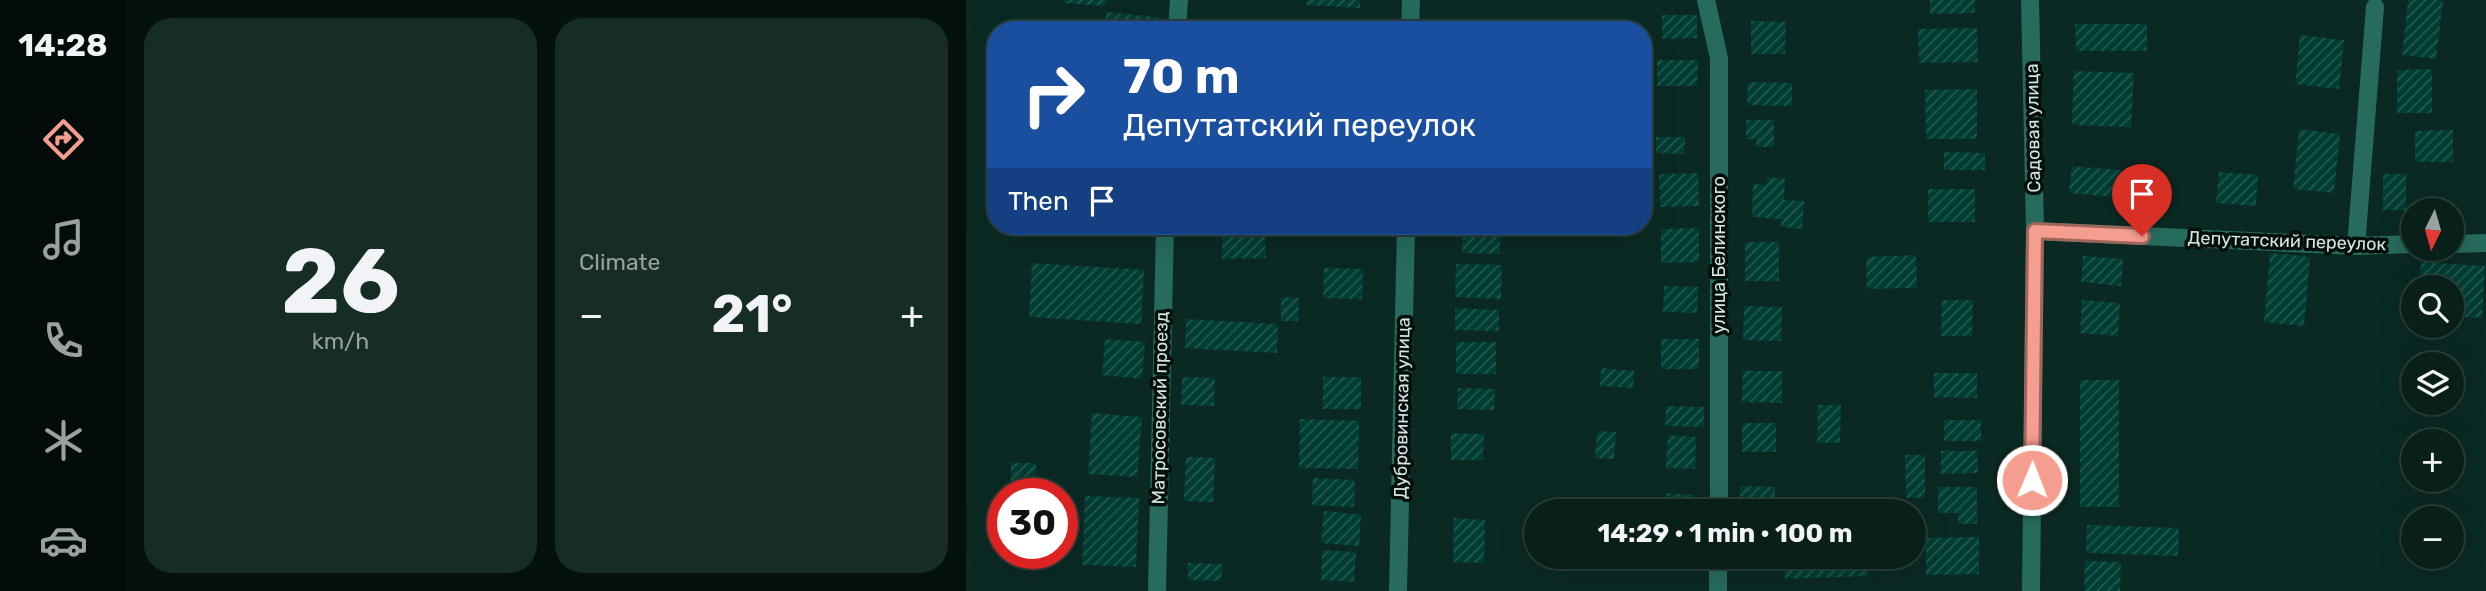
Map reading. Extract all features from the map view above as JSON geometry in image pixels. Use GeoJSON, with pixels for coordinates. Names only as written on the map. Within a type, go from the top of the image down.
{"type":"FeatureCollection","features":[{"type":"Feature","properties":{"kind":"street"},"geometry":{"type":"LineString","coordinates":[[1178,21],[1179,0]]}},
{"type":"Feature","properties":{"kind":"street"},"geometry":{"type":"LineString","coordinates":[[1410,21],[1411,0]]}},
{"type":"Feature","properties":{"kind":"street","name":"улица Белинского"},"geometry":{"type":"LineString","coordinates":[[1706,0],[1719,58],[1718,499]]}},
{"type":"Feature","properties":{"kind":"street","name":"Садовая улица"},"geometry":{"type":"LineString","coordinates":[[2031,0],[2035,231],[2031,591]]}},
{"type":"Feature","properties":{"kind":"street"},"geometry":{"type":"LineString","coordinates":[[2356,246],[2375,7]]}},
{"type":"Feature","properties":{"kind":"street","name":"Депутатский переулок"},"geometry":{"type":"LineString","coordinates":[[2035,231],[2356,246],[2401,244]]}},
{"type":"Feature","properties":{"kind":"street","name":"Матросовский проезд"},"geometry":{"type":"LineString","coordinates":[[1157,591],[1165,235]]}},
{"type":"Feature","properties":{"kind":"street","name":"Дубровинская улица"},"geometry":{"type":"LineString","coordinates":[[1398,591],[1406,235]]}},
{"type":"Feature","properties":{"kind":"street"},"geometry":{"type":"LineString","coordinates":[[2464,244],[2486,243]]}},
{"type":"Feature","properties":{"kind":"street"},"geometry":{"type":"LineString","coordinates":[[1718,569],[1718,591]]}},
{"type":"Feature","properties":{"kind":"building"},"geometry":{"type":"Polygon","coordinates":[[[1064,0],[1106,0],[1105,6],[1063,3],[1064,0]]]}},
{"type":"Feature","properties":{"kind":"building"},"geometry":{"type":"Polygon","coordinates":[[[1307,0],[1360,0],[1360,8],[1306,5],[1307,0]]]}},
{"type":"Feature","properties":{"kind":"building"},"geometry":{"type":"Polygon","coordinates":[[[1930,0],[1975,0],[1975,13],[1930,14],[1930,0]]]}},
{"type":"Feature","properties":{"kind":"building"},"geometry":{"type":"Polygon","coordinates":[[[2408,0],[2443,0],[2436,59],[2402,55],[2408,0]]]}},
{"type":"Feature","properties":{"kind":"building"},"geometry":{"type":"Polygon","coordinates":[[[1106,12],[1158,17],[1158,21],[1105,21],[1106,12]]]}},
{"type":"Feature","properties":{"kind":"building"},"geometry":{"type":"Polygon","coordinates":[[[1662,15],[1697,15],[1697,38],[1662,39],[1662,15]]]}},
{"type":"Feature","properties":{"kind":"building"},"geometry":{"type":"Polygon","coordinates":[[[1751,21],[1786,22],[1785,54],[1751,54],[1751,21]]]}},
{"type":"Feature","properties":{"kind":"building"},"geometry":{"type":"Polygon","coordinates":[[[2075,24],[2147,24],[2147,51],[2076,51],[2075,24]]]}},
{"type":"Feature","properties":{"kind":"building"},"geometry":{"type":"Polygon","coordinates":[[[1977,28],[1978,62],[1919,63],[1918,29],[1977,28]]]}},
{"type":"Feature","properties":{"kind":"building"},"geometry":{"type":"Polygon","coordinates":[[[2300,35],[2344,40],[2339,89],[2295,84],[2300,35]]]}},
{"type":"Feature","properties":{"kind":"building"},"geometry":{"type":"Polygon","coordinates":[[[1657,60],[1698,60],[1697,86],[1657,86],[1657,60]]]}},
{"type":"Feature","properties":{"kind":"building"},"geometry":{"type":"Polygon","coordinates":[[[2432,69],[2432,113],[2397,113],[2397,70],[2432,69]]]}},
{"type":"Feature","properties":{"kind":"building"},"geometry":{"type":"Polygon","coordinates":[[[2074,71],[2134,73],[2131,127],[2072,125],[2074,71]]]}},
{"type":"Feature","properties":{"kind":"building"},"geometry":{"type":"Polygon","coordinates":[[[1748,82],[1792,83],[1792,106],[1747,105],[1748,82]]]}},
{"type":"Feature","properties":{"kind":"building"},"geometry":{"type":"Polygon","coordinates":[[[1977,89],[1977,139],[1926,139],[1925,90],[1977,89]]]}},
{"type":"Feature","properties":{"kind":"building"},"geometry":{"type":"Polygon","coordinates":[[[1746,120],[1774,120],[1774,147],[1756,147],[1756,139],[1746,139],[1746,120]]]}},
{"type":"Feature","properties":{"kind":"building"},"geometry":{"type":"Polygon","coordinates":[[[2299,129],[2340,134],[2334,193],[2293,189],[2299,129]]]}},
{"type":"Feature","properties":{"kind":"building"},"geometry":{"type":"Polygon","coordinates":[[[2453,130],[2453,162],[2415,162],[2415,131],[2453,130]]]}},
{"type":"Feature","properties":{"kind":"building"},"geometry":{"type":"Polygon","coordinates":[[[1656,137],[1685,137],[1684,154],[1656,153],[1656,137]]]}},
{"type":"Feature","properties":{"kind":"building"},"geometry":{"type":"Polygon","coordinates":[[[1944,152],[1985,153],[1985,170],[1944,170],[1944,152]]]}},
{"type":"Feature","properties":{"kind":"building"},"geometry":{"type":"Polygon","coordinates":[[[2072,166],[2131,171],[2128,198],[2069,193],[2072,166]]]}},
{"type":"Feature","properties":{"kind":"building"},"geometry":{"type":"Polygon","coordinates":[[[2219,172],[2258,175],[2256,206],[2216,203],[2219,172]]]}},
{"type":"Feature","properties":{"kind":"building"},"geometry":{"type":"Polygon","coordinates":[[[1698,173],[1699,206],[1660,207],[1659,174],[1698,173]]]}},
{"type":"Feature","properties":{"kind":"building"},"geometry":{"type":"Polygon","coordinates":[[[2383,174],[2406,174],[2406,198],[2401,198],[2401,210],[2383,210],[2383,174]]]}},
{"type":"Feature","properties":{"kind":"building"},"geometry":{"type":"Polygon","coordinates":[[[1767,177],[1785,179],[1784,200],[1804,201],[1802,229],[1781,227],[1781,219],[1752,217],[1753,184],[1766,185],[1767,177]]]}},
{"type":"Feature","properties":{"kind":"building"},"geometry":{"type":"Polygon","coordinates":[[[1928,189],[1975,189],[1975,222],[1928,222],[1928,189]]]}},
{"type":"Feature","properties":{"kind":"building"},"geometry":{"type":"Polygon","coordinates":[[[1699,228],[1699,262],[1661,263],[1661,229],[1699,228]]]}},
{"type":"Feature","properties":{"kind":"building"},"geometry":{"type":"Polygon","coordinates":[[[1463,235],[1500,235],[1500,254],[1462,253],[1463,235]]]}},
{"type":"Feature","properties":{"kind":"building"},"geometry":{"type":"Polygon","coordinates":[[[1265,236],[1266,258],[1222,259],[1222,237],[1265,236]]]}},
{"type":"Feature","properties":{"kind":"building"},"geometry":{"type":"Polygon","coordinates":[[[1745,242],[1779,242],[1779,281],[1745,281],[1745,242]]]}},
{"type":"Feature","properties":{"kind":"building"},"geometry":{"type":"Polygon","coordinates":[[[2270,253],[2310,257],[2304,326],[2264,322],[2270,253]]]}},
{"type":"Feature","properties":{"kind":"building"},"geometry":{"type":"Polygon","coordinates":[[[1916,255],[1917,288],[1867,289],[1866,257],[1916,255]]]}},
{"type":"Feature","properties":{"kind":"building"},"geometry":{"type":"Polygon","coordinates":[[[2083,256],[2123,259],[2121,286],[2081,282],[2083,256]]]}},
{"type":"Feature","properties":{"kind":"building"},"geometry":{"type":"Polygon","coordinates":[[[2421,262],[2485,266],[2482,318],[2464,317],[2464,275],[2420,275],[2421,262]]]}},
{"type":"Feature","properties":{"kind":"building"},"geometry":{"type":"Polygon","coordinates":[[[1032,263],[1144,270],[1141,324],[1029,317],[1032,263]]]}},
{"type":"Feature","properties":{"kind":"building"},"geometry":{"type":"Polygon","coordinates":[[[1456,264],[1502,265],[1501,299],[1455,297],[1456,264]]]}},
{"type":"Feature","properties":{"kind":"building"},"geometry":{"type":"Polygon","coordinates":[[[1324,268],[1363,269],[1362,299],[1323,298],[1324,268]]]}},
{"type":"Feature","properties":{"kind":"building"},"geometry":{"type":"Polygon","coordinates":[[[1664,286],[1698,287],[1697,313],[1663,312],[1664,286]]]}},
{"type":"Feature","properties":{"kind":"building"},"geometry":{"type":"Polygon","coordinates":[[[1281,297],[1299,298],[1298,321],[1281,321],[1281,297]]]}},
{"type":"Feature","properties":{"kind":"building"},"geometry":{"type":"Polygon","coordinates":[[[1942,300],[1973,300],[1972,336],[1941,336],[1942,300]]]}},
{"type":"Feature","properties":{"kind":"building"},"geometry":{"type":"Polygon","coordinates":[[[2082,300],[2120,303],[2118,336],[2080,333],[2082,300]]]}},
{"type":"Feature","properties":{"kind":"building"},"geometry":{"type":"Polygon","coordinates":[[[1744,306],[1782,307],[1781,341],[1743,340],[1744,306]]]}},
{"type":"Feature","properties":{"kind":"building"},"geometry":{"type":"Polygon","coordinates":[[[1455,308],[1499,310],[1499,331],[1455,330],[1455,308]]]}},
{"type":"Feature","properties":{"kind":"building"},"geometry":{"type":"Polygon","coordinates":[[[1186,319],[1278,324],[1277,353],[1185,348],[1186,319]]]}},
{"type":"Feature","properties":{"kind":"building"},"geometry":{"type":"Polygon","coordinates":[[[1105,339],[1145,342],[1142,379],[1102,375],[1105,339]]]}},
{"type":"Feature","properties":{"kind":"building"},"geometry":{"type":"Polygon","coordinates":[[[1661,339],[1699,339],[1699,369],[1661,369],[1661,339]]]}},
{"type":"Feature","properties":{"kind":"building"},"geometry":{"type":"Polygon","coordinates":[[[1456,342],[1496,342],[1496,374],[1456,374],[1456,342]]]}},
{"type":"Feature","properties":{"kind":"building"},"geometry":{"type":"Polygon","coordinates":[[[1601,368],[1634,371],[1633,388],[1600,386],[1601,368]]]}},
{"type":"Feature","properties":{"kind":"building"},"geometry":{"type":"Polygon","coordinates":[[[1743,371],[1782,371],[1782,403],[1742,402],[1743,371]]]}},
{"type":"Feature","properties":{"kind":"building"},"geometry":{"type":"Polygon","coordinates":[[[1934,373],[1977,373],[1977,398],[1934,397],[1934,373]]]}},
{"type":"Feature","properties":{"kind":"building"},"geometry":{"type":"Polygon","coordinates":[[[1182,377],[1215,378],[1214,406],[1181,405],[1182,377]]]}},
{"type":"Feature","properties":{"kind":"building"},"geometry":{"type":"Polygon","coordinates":[[[1323,377],[1361,377],[1361,409],[1323,409],[1323,377]]]}},
{"type":"Feature","properties":{"kind":"building"},"geometry":{"type":"Polygon","coordinates":[[[2080,380],[2119,380],[2119,507],[2080,507],[2080,380]]]}},
{"type":"Feature","properties":{"kind":"building"},"geometry":{"type":"Polygon","coordinates":[[[1458,388],[1495,389],[1494,410],[1457,409],[1458,388]]]}},
{"type":"Feature","properties":{"kind":"building"},"geometry":{"type":"Polygon","coordinates":[[[1818,405],[1841,405],[1840,443],[1817,443],[1818,405]]]}},
{"type":"Feature","properties":{"kind":"building"},"geometry":{"type":"Polygon","coordinates":[[[1666,406],[1704,407],[1704,427],[1665,426],[1666,406]]]}},
{"type":"Feature","properties":{"kind":"building"},"geometry":{"type":"Polygon","coordinates":[[[1092,413],[1142,417],[1137,477],[1088,474],[1092,413]]]}},
{"type":"Feature","properties":{"kind":"building"},"geometry":{"type":"Polygon","coordinates":[[[1300,419],[1359,421],[1358,469],[1299,468],[1300,419]]]}},
{"type":"Feature","properties":{"kind":"building"},"geometry":{"type":"Polygon","coordinates":[[[1944,420],[1981,420],[1981,441],[1944,441],[1944,420]]]}},
{"type":"Feature","properties":{"kind":"building"},"geometry":{"type":"Polygon","coordinates":[[[1742,423],[1776,423],[1776,452],[1742,452],[1742,423]]]}},
{"type":"Feature","properties":{"kind":"building"},"geometry":{"type":"Polygon","coordinates":[[[1597,431],[1616,432],[1614,459],[1595,458],[1597,431]]]}},
{"type":"Feature","properties":{"kind":"building"},"geometry":{"type":"Polygon","coordinates":[[[1451,433],[1484,434],[1483,460],[1451,460],[1451,433]]]}},
{"type":"Feature","properties":{"kind":"building"},"geometry":{"type":"Polygon","coordinates":[[[1668,435],[1696,437],[1695,469],[1666,468],[1668,435]]]}},
{"type":"Feature","properties":{"kind":"building"},"geometry":{"type":"Polygon","coordinates":[[[1941,451],[1977,451],[1978,473],[1941,474],[1941,451]]]}},
{"type":"Feature","properties":{"kind":"building"},"geometry":{"type":"Polygon","coordinates":[[[1905,455],[1925,455],[1925,498],[1906,498],[1905,455]]]}},
{"type":"Feature","properties":{"kind":"building"},"geometry":{"type":"Polygon","coordinates":[[[1186,457],[1215,458],[1213,502],[1184,501],[1186,457]]]}},
{"type":"Feature","properties":{"kind":"building"},"geometry":{"type":"Polygon","coordinates":[[[1011,463],[1036,463],[1035,478],[1011,478],[1011,463]]]}},
{"type":"Feature","properties":{"kind":"building"},"geometry":{"type":"Polygon","coordinates":[[[1313,478],[1355,480],[1354,507],[1312,505],[1313,478]]]}},
{"type":"Feature","properties":{"kind":"building"},"geometry":{"type":"Polygon","coordinates":[[[1740,486],[1775,487],[1775,499],[1740,499],[1740,486]]]}},
{"type":"Feature","properties":{"kind":"building"},"geometry":{"type":"Polygon","coordinates":[[[1938,487],[1977,487],[1977,524],[1958,524],[1958,513],[1938,513],[1938,487]]]}},
{"type":"Feature","properties":{"kind":"building"},"geometry":{"type":"Polygon","coordinates":[[[1667,493],[1694,495],[1694,499],[1667,499],[1667,493]]]}},
{"type":"Feature","properties":{"kind":"building"},"geometry":{"type":"Polygon","coordinates":[[[1085,496],[1139,498],[1136,567],[1082,565],[1085,496]]]}},
{"type":"Feature","properties":{"kind":"building"},"geometry":{"type":"Polygon","coordinates":[[[1324,511],[1361,515],[1359,546],[1321,543],[1324,511]]]}},
{"type":"Feature","properties":{"kind":"building"},"geometry":{"type":"Polygon","coordinates":[[[1454,518],[1485,520],[1484,563],[1453,562],[1454,518]]]}},
{"type":"Feature","properties":{"kind":"building"},"geometry":{"type":"Polygon","coordinates":[[[2087,525],[2179,528],[2178,556],[2086,553],[2087,525]]]}},
{"type":"Feature","properties":{"kind":"building"},"geometry":{"type":"Polygon","coordinates":[[[1979,537],[1979,574],[1926,575],[1926,538],[1979,537]]]}},
{"type":"Feature","properties":{"kind":"building"},"geometry":{"type":"Polygon","coordinates":[[[1322,550],[1356,552],[1354,582],[1321,580],[1322,550]]]}},
{"type":"Feature","properties":{"kind":"building"},"geometry":{"type":"Polygon","coordinates":[[[2085,561],[2121,562],[2120,591],[2084,591],[2085,561]]]}},
{"type":"Feature","properties":{"kind":"building"},"geometry":{"type":"Polygon","coordinates":[[[1188,563],[1222,564],[1221,581],[1188,580],[1188,563]]]}},
{"type":"Feature","properties":{"kind":"building"},"geometry":{"type":"Polygon","coordinates":[[[1785,569],[1868,569],[1868,576],[1785,579],[1785,569]]]}},
{"type":"Feature","properties":{"kind":"route"},"geometry":{"type":"LineString","coordinates":[[2032,480],[2035,231],[2142,236]]}}]}
